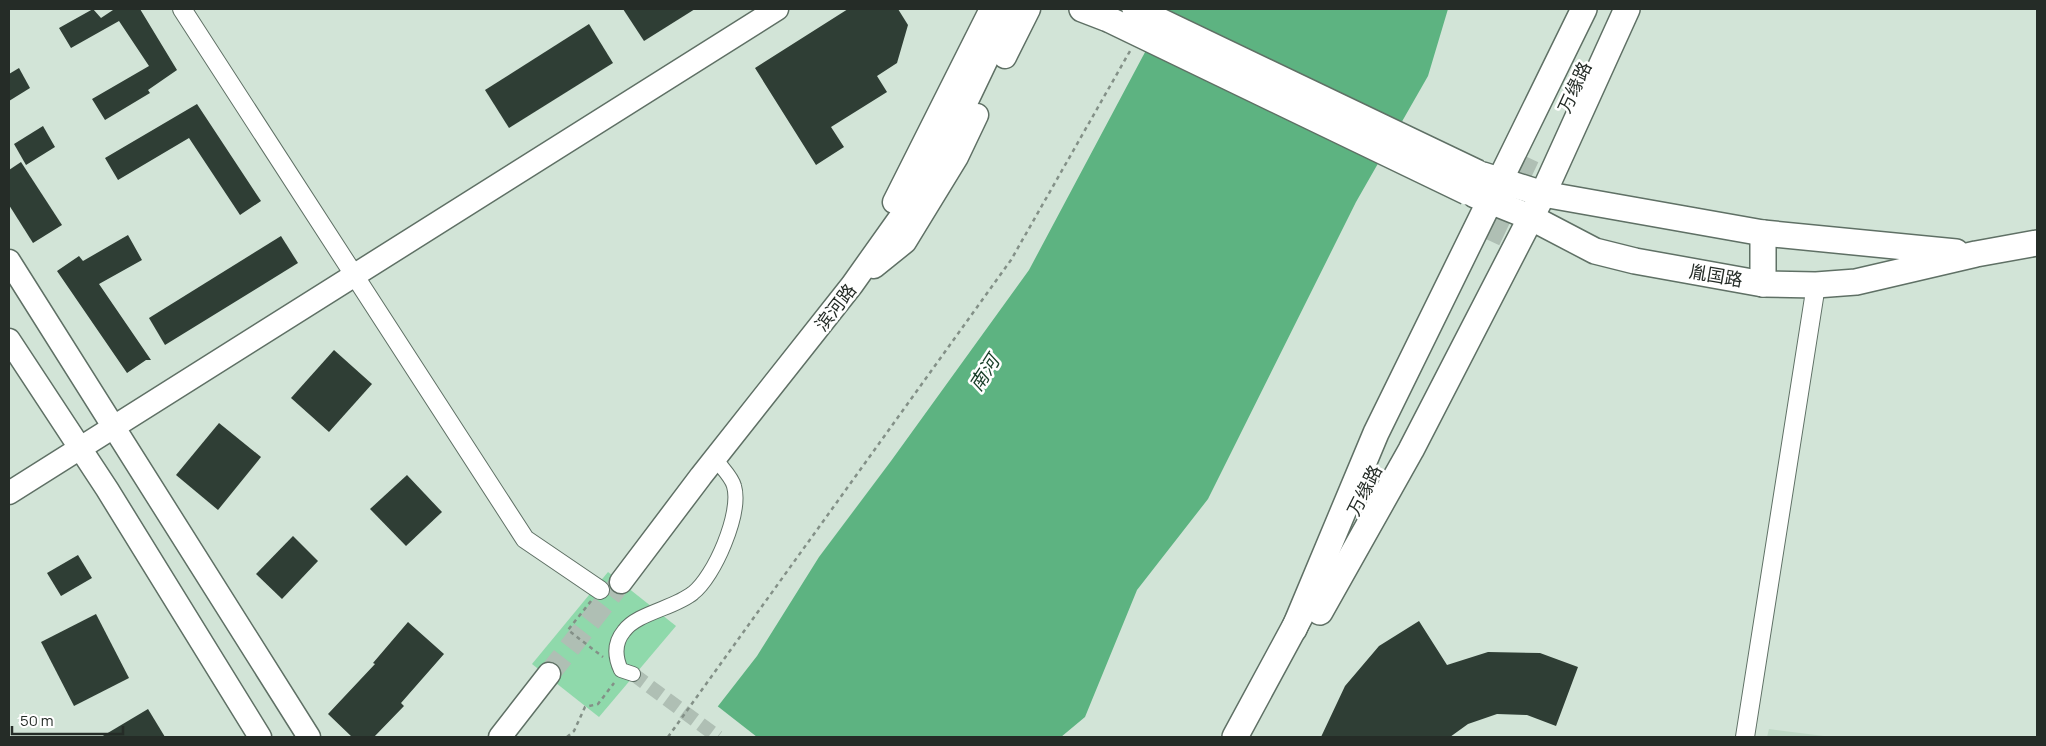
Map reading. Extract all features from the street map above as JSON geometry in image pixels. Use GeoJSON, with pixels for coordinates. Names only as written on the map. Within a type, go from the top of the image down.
{"type":"FeatureCollection","features":[{"type":"Feature","properties":{"kind":"main road"},"geometry":{"type":"LineString","coordinates":[[1082,9],[1484,186]]}},
{"type":"Feature","properties":{"kind":"main road"},"geometry":{"type":"LineString","coordinates":[[1135,9],[1484,186]]}},
{"type":"Feature","properties":{"kind":"main road"},"geometry":{"type":"LineString","coordinates":[[1294,629],[1376,433],[1484,186],[1584,9]]}},
{"type":"Feature","properties":{"kind":"main road","name":"万缘路"},"geometry":{"type":"LineString","coordinates":[[1600,9],[1532,161],[1610,9]]}},
{"type":"Feature","properties":{"kind":"main road"},"geometry":{"type":"LineString","coordinates":[[1320,612],[1412,450],[1530,216],[1543,194],[1627,9]]}},
{"type":"Feature","properties":{"kind":"main road","name":"胤国路"},"geometry":{"type":"LineString","coordinates":[[1484,186],[1543,194],[1764,234],[1976,254]]}},
{"type":"Feature","properties":{"kind":"main road","name":"胤国路"},"geometry":{"type":"LineString","coordinates":[[1484,186],[1530,216],[1595,251],[1635,261],[1762,284],[1816,285],[1856,282],[1976,254],[2037,243]]}},
{"type":"Feature","properties":{"kind":"main road"},"geometry":{"type":"LineString","coordinates":[[1762,284],[1764,234]]}},
{"type":"Feature","properties":{"kind":"main road","name":"万缘路"},"geometry":{"type":"LineString","coordinates":[[1235,737],[1294,629],[1493,242],[1445,349],[1320,612],[1251,737]]}},
{"type":"Feature","properties":{"kind":"street"},"geometry":{"type":"LineString","coordinates":[[182,9],[526,539],[600,590]]}},
{"type":"Feature","properties":{"kind":"street"},"geometry":{"type":"LineString","coordinates":[[9,493],[777,9]]}},
{"type":"Feature","properties":{"kind":"street"},"geometry":{"type":"LineString","coordinates":[[852,285],[991,9]]}},
{"type":"Feature","properties":{"kind":"street","name":"滨河路"},"geometry":{"type":"LineString","coordinates":[[621,582],[715,458],[852,285],[901,216],[954,128],[1011,9]]}},
{"type":"Feature","properties":{"kind":"street"},"geometry":{"type":"LineString","coordinates":[[852,285],[905,242],[957,157],[1029,9]]}},
{"type":"Feature","properties":{"kind":"street"},"geometry":{"type":"LineString","coordinates":[[9,261],[309,737]]}},
{"type":"Feature","properties":{"kind":"street"},"geometry":{"type":"LineString","coordinates":[[1745,737],[1816,285]]}},
{"type":"Feature","properties":{"kind":"street"},"geometry":{"type":"LineString","coordinates":[[9,340],[80,448],[260,737]]}},
{"type":"Feature","properties":{"kind":"street"},"geometry":{"type":"LineString","coordinates":[[627,672],[616,650],[624,630],[633,623],[674,605],[694,593],[710,575],[720,554],[734,518],[734,486],[715,458]]}},
{"type":"Feature","properties":{"kind":"street"},"geometry":{"type":"LineString","coordinates":[[500,737],[549,674]]}},
{"type":"Feature","properties":{"kind":"path"},"geometry":{"type":"LineString","coordinates":[[668,737],[1011,260],[1131,49]]}},
{"type":"Feature","properties":{"kind":"path"},"geometry":{"type":"LineString","coordinates":[[567,737],[574,731],[585,708],[598,704],[627,672],[568,630],[600,590]]}},
{"type":"Feature","properties":{"kind":"shaded area"},"geometry":{"type":"Polygon","coordinates":[[[608,572],[676,626],[599,717],[532,664],[608,572]]]}},
{"type":"Feature","properties":{"kind":"shaded area"},"geometry":{"type":"Polygon","coordinates":[[[1769,729],[1832,737],[1767,737],[1769,729]]]}},
{"type":"Feature","properties":{"kind":"water","name":"南河"},"geometry":{"type":"Polygon","coordinates":[[[1168,9],[1448,9],[1428,76],[1356,202],[1208,499],[1137,590],[1085,717],[1061,737],[694,737],[757,656],[819,557],[1029,270],[1168,9]]]}},
{"type":"Feature","properties":{"kind":"pier"},"geometry":{"type":"Polygon","coordinates":[[[716,705],[757,737],[692,737],[716,705]]]}},
{"type":"Feature","properties":{"kind":"building"},"geometry":{"type":"Polygon","coordinates":[[[93,9],[101,18],[112,9],[140,9],[177,70],[148,90],[150,93],[105,120],[92,99],[149,66],[119,21],[71,48],[59,28],[93,9]]]}},
{"type":"Feature","properties":{"kind":"building"},"geometry":{"type":"Polygon","coordinates":[[[623,9],[695,9],[644,41],[623,9]]]}},
{"type":"Feature","properties":{"kind":"building"},"geometry":{"type":"Polygon","coordinates":[[[848,9],[898,9],[908,25],[897,63],[877,76],[887,92],[831,127],[844,147],[816,165],[755,68],[848,9]]]}},
{"type":"Feature","properties":{"kind":"building"},"geometry":{"type":"Polygon","coordinates":[[[589,24],[613,63],[509,128],[485,90],[589,24]]]}},
{"type":"Feature","properties":{"kind":"building"},"geometry":{"type":"Polygon","coordinates":[[[19,68],[30,88],[9,101],[9,74],[19,68]]]}},
{"type":"Feature","properties":{"kind":"building"},"geometry":{"type":"Polygon","coordinates":[[[197,104],[261,201],[240,215],[189,138],[118,180],[105,158],[197,104]]]}},
{"type":"Feature","properties":{"kind":"building"},"geometry":{"type":"Polygon","coordinates":[[[43,126],[55,147],[26,165],[14,144],[43,126]]]}},
{"type":"Feature","properties":{"kind":"building"},"geometry":{"type":"Polygon","coordinates":[[[21,162],[62,225],[33,243],[9,205],[9,170],[21,162]]]}},
{"type":"Feature","properties":{"kind":"building"},"geometry":{"type":"Polygon","coordinates":[[[128,235],[142,260],[99,284],[151,360],[146,360],[127,373],[57,271],[79,256],[83,261],[128,235]]]}},
{"type":"Feature","properties":{"kind":"building"},"geometry":{"type":"Polygon","coordinates":[[[281,236],[298,263],[165,345],[149,318],[281,236]]]}},
{"type":"Feature","properties":{"kind":"building"},"geometry":{"type":"Polygon","coordinates":[[[334,350],[372,384],[329,432],[291,398],[334,350]]]}},
{"type":"Feature","properties":{"kind":"building"},"geometry":{"type":"Polygon","coordinates":[[[219,423],[261,457],[218,510],[176,475],[219,423]]]}},
{"type":"Feature","properties":{"kind":"building"},"geometry":{"type":"Polygon","coordinates":[[[407,475],[442,512],[406,546],[370,509],[407,475]]]}},
{"type":"Feature","properties":{"kind":"building"},"geometry":{"type":"Polygon","coordinates":[[[293,536],[318,561],[282,599],[256,574],[293,536]]]}},
{"type":"Feature","properties":{"kind":"building"},"geometry":{"type":"Polygon","coordinates":[[[78,555],[92,578],[61,596],[47,573],[78,555]]]}},
{"type":"Feature","properties":{"kind":"building"},"geometry":{"type":"Polygon","coordinates":[[[96,614],[129,678],[74,706],[41,642],[96,614]]]}},
{"type":"Feature","properties":{"kind":"building"},"geometry":{"type":"Polygon","coordinates":[[[1419,621],[1447,665],[1488,652],[1540,653],[1578,667],[1556,726],[1527,715],[1497,714],[1468,724],[1450,737],[1321,737],[1345,686],[1379,646],[1419,621]]]}},
{"type":"Feature","properties":{"kind":"building"},"geometry":{"type":"Polygon","coordinates":[[[408,622],[444,654],[401,703],[404,706],[374,737],[352,737],[328,714],[375,664],[373,663],[408,622]]]}},
{"type":"Feature","properties":{"kind":"building"},"geometry":{"type":"Polygon","coordinates":[[[148,709],[165,737],[101,737],[148,709]]]}},
{"type":"Feature","properties":{"kind":"tunnel"},"geometry":{"type":"LineString","coordinates":[[1488,240],[1527,157]]}},
{"type":"Feature","properties":{"kind":"tunnel"},"geometry":{"type":"LineString","coordinates":[[549,674],[621,582]]}},
{"type":"Feature","properties":{"kind":"tunnel"},"geometry":{"type":"LineString","coordinates":[[633,674],[718,737]]}}]}
